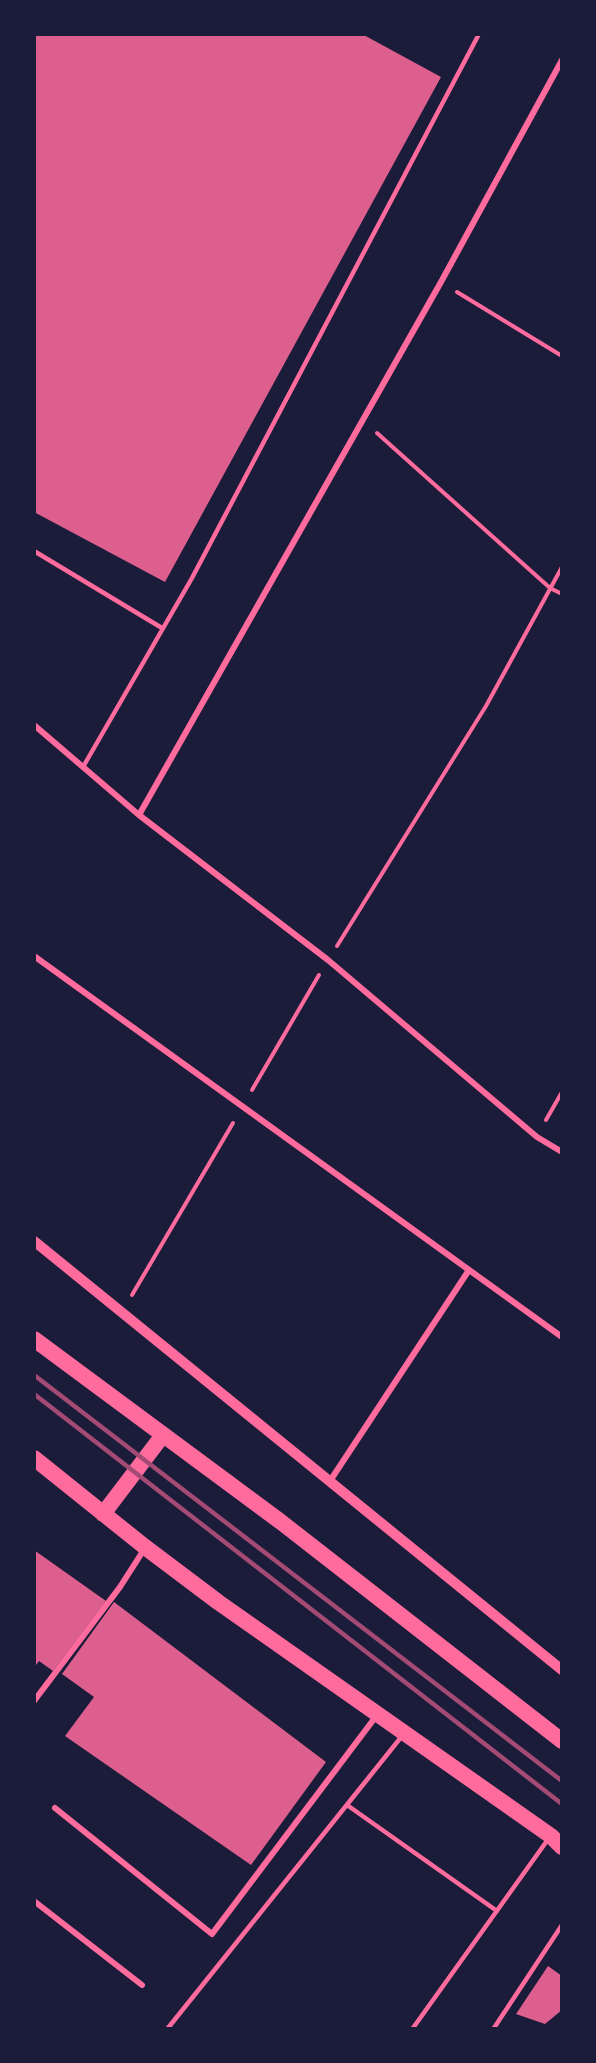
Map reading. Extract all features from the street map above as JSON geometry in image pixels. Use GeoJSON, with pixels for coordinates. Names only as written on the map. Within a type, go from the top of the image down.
{"type":"FeatureCollection","features":[{"type":"Feature","properties":{"kind":"highway"},"geometry":{"type":"LineString","coordinates":[[34,1338],[281,1522],[561,1741]]}},
{"type":"Feature","properties":{"kind":"highway"},"geometry":{"type":"LineString","coordinates":[[103,1514],[163,1435]]}},
{"type":"Feature","properties":{"kind":"highway"},"geometry":{"type":"LineString","coordinates":[[34,1458],[145,1547],[556,1841]]}},
{"type":"Feature","properties":{"kind":"street"},"geometry":{"type":"LineString","coordinates":[[139,815],[441,282],[561,60]]}},
{"type":"Feature","properties":{"kind":"street"},"geometry":{"type":"LineString","coordinates":[[34,725],[139,815],[328,960],[537,1137],[561,1152]]}},
{"type":"Feature","properties":{"kind":"street"},"geometry":{"type":"LineString","coordinates":[[34,956],[561,1336]]}},
{"type":"Feature","properties":{"kind":"street"},"geometry":{"type":"LineString","coordinates":[[34,1241],[561,1670]]}},
{"type":"Feature","properties":{"kind":"street"},"geometry":{"type":"LineString","coordinates":[[330,1481],[469,1270]]}},
{"type":"Feature","properties":{"kind":"street"},"geometry":{"type":"LineString","coordinates":[[34,1701],[120,1587],[145,1547]]}},
{"type":"Feature","properties":{"kind":"street"},"geometry":{"type":"LineString","coordinates":[[55,1808],[212,1934],[377,1715]]}},
{"type":"Feature","properties":{"kind":"street"},"geometry":{"type":"LineString","coordinates":[[34,1901],[142,1984]]}},
{"type":"Feature","properties":{"kind":"lane"},"geometry":{"type":"LineString","coordinates":[[83,766],[192,578],[479,34]]}},
{"type":"Feature","properties":{"kind":"lane"},"geometry":{"type":"LineString","coordinates":[[34,551],[162,628]]}},
{"type":"Feature","properties":{"kind":"lane"},"geometry":{"type":"LineString","coordinates":[[168,2028],[404,1734]]}},
{"type":"Feature","properties":{"kind":"lane"},"geometry":{"type":"LineString","coordinates":[[347,1805],[497,1911]]}},
{"type":"Feature","properties":{"kind":"lane"},"geometry":{"type":"LineString","coordinates":[[412,2028],[497,1911],[556,1841]]}},
{"type":"Feature","properties":{"kind":"lane"},"geometry":{"type":"LineString","coordinates":[[494,2028],[561,1925]]}},
{"type":"Feature","properties":{"kind":"path"},"geometry":{"type":"LineString","coordinates":[[441,282],[561,356]]}},
{"type":"Feature","properties":{"kind":"path"},"geometry":{"type":"LineString","coordinates":[[363,420],[550,588],[561,594]]}},
{"type":"Feature","properties":{"kind":"path"},"geometry":{"type":"LineString","coordinates":[[122,1312],[328,960],[486,706],[561,567]]}},
{"type":"Feature","properties":{"kind":"path"},"geometry":{"type":"LineString","coordinates":[[537,1137],[561,1092]]}},
{"type":"Feature","properties":{"kind":"building"},"geometry":{"type":"Polygon","coordinates":[[[34,34],[362,34],[441,77],[165,582],[34,512],[34,34]]]}},
{"type":"Feature","properties":{"kind":"building"},"geometry":{"type":"Polygon","coordinates":[[[34,1550],[106,1601],[53,1671],[39,1661],[34,1668],[34,1550]]]}},
{"type":"Feature","properties":{"kind":"building"},"geometry":{"type":"Polygon","coordinates":[[[114,1602],[326,1762],[251,1865],[65,1736],[94,1697],[62,1674],[114,1602]]]}},
{"type":"Feature","properties":{"kind":"building"},"geometry":{"type":"Polygon","coordinates":[[[548,1966],[562,1976],[562,2010],[545,2024],[516,2014],[548,1966]]]}},
{"type":"Feature","properties":{"kind":"railway"},"geometry":{"type":"LineString","coordinates":[[34,1375],[562,1781]]}},
{"type":"Feature","properties":{"kind":"railway"},"geometry":{"type":"LineString","coordinates":[[34,1394],[562,1804]]}}]}
